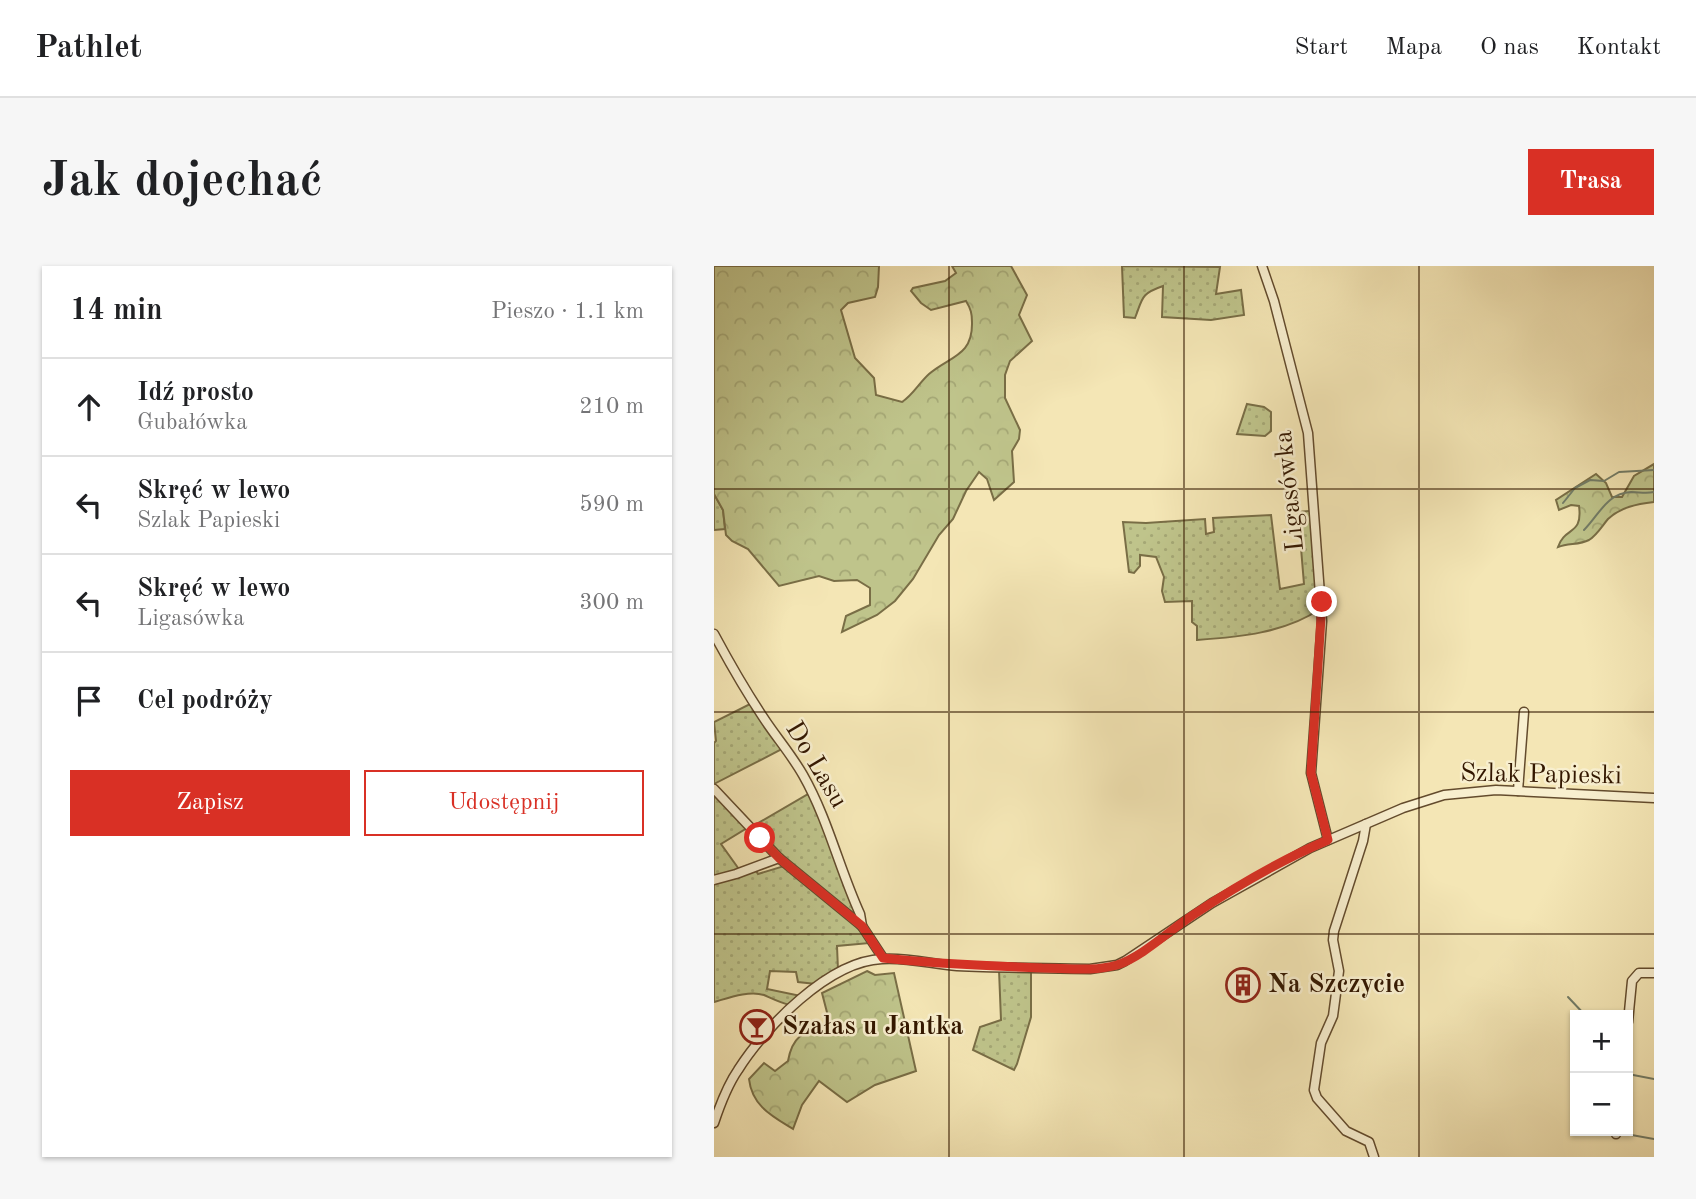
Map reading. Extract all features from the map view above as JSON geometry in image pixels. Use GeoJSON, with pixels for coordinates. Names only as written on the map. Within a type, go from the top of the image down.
{"type":"FeatureCollection","features":[{"type":"Feature","properties":{"kind":"street","name":"Ligasówka"},"geometry":{"type":"LineString","coordinates":[[1262,266],[1274,301],[1308,433],[1322,621],[1311,773],[1328,840]]}},
{"type":"Feature","properties":{"kind":"street","name":"Do Lasu"},"geometry":{"type":"LineString","coordinates":[[714,634],[764,720],[787,749],[813,794],[832,835],[862,926]]}},
{"type":"Feature","properties":{"kind":"street"},"geometry":{"type":"LineString","coordinates":[[1518,791],[1524,712]]}},
{"type":"Feature","properties":{"kind":"street"},"geometry":{"type":"LineString","coordinates":[[714,789],[779,858],[862,926],[883,958],[858,964],[827,980],[780,1019],[737,1070],[714,1123]]}},
{"type":"Feature","properties":{"kind":"street","name":"Szlak Papieski"},"geometry":{"type":"LineString","coordinates":[[883,958],[955,965],[1042,968],[1090,969],[1117,965],[1212,903],[1274,867],[1403,808],[1444,795],[1496,790],[1654,798]]}},
{"type":"Feature","properties":{"kind":"street"},"geometry":{"type":"LineString","coordinates":[[1366,824],[1334,931],[1333,940],[1339,971],[1333,1016],[1321,1043],[1314,1090],[1317,1098],[1346,1131],[1369,1142],[1374,1157]]}},
{"type":"Feature","properties":{"kind":"street"},"geometry":{"type":"LineString","coordinates":[[714,880],[779,858]]}},
{"type":"Feature","properties":{"kind":"street"},"geometry":{"type":"LineString","coordinates":[[1629,1010],[1632,981],[1639,973],[1654,973]]}},
{"type":"Feature","properties":{"kind":"green space"},"geometry":{"type":"Polygon","coordinates":[[[714,266],[879,266],[875,297],[848,303],[841,310],[855,358],[874,378],[876,395],[902,402],[929,374],[964,349],[971,333],[971,314],[966,301],[931,310],[911,291],[913,288],[945,281],[956,273],[952,266],[1011,266],[1027,295],[1019,315],[1032,341],[1010,361],[1005,375],[1005,398],[1020,430],[1019,439],[1012,451],[1014,482],[994,500],[987,479],[979,472],[966,491],[953,519],[939,535],[913,579],[895,601],[877,615],[842,632],[846,616],[870,605],[870,588],[857,580],[834,581],[819,576],[779,586],[748,549],[726,535],[723,510],[714,494],[714,266]]]}},
{"type":"Feature","properties":{"kind":"green space"},"geometry":{"type":"Polygon","coordinates":[[[1122,266],[1220,267],[1216,294],[1241,290],[1244,315],[1211,320],[1162,317],[1163,286],[1143,298],[1135,318],[1124,317],[1122,266]]]}},
{"type":"Feature","properties":{"kind":"green space"},"geometry":{"type":"Polygon","coordinates":[[[1247,404],[1264,407],[1271,412],[1271,431],[1265,436],[1237,434],[1247,404]]]}},
{"type":"Feature","properties":{"kind":"green space"},"geometry":{"type":"Polygon","coordinates":[[[1654,464],[1654,502],[1635,505],[1618,512],[1589,540],[1558,547],[1561,540],[1576,527],[1580,516],[1579,506],[1571,505],[1559,510],[1556,500],[1596,474],[1606,483],[1612,497],[1622,497],[1634,476],[1654,464]]]}},
{"type":"Feature","properties":{"kind":"green space"},"geometry":{"type":"Polygon","coordinates":[[[714,494],[723,510],[725,529],[714,530],[714,494]]]}},
{"type":"Feature","properties":{"kind":"green space"},"geometry":{"type":"Polygon","coordinates":[[[1312,511],[1320,609],[1277,629],[1197,640],[1197,626],[1192,622],[1192,601],[1165,602],[1162,591],[1164,577],[1156,557],[1140,555],[1140,566],[1134,573],[1129,572],[1123,522],[1205,519],[1206,534],[1214,532],[1213,518],[1271,515],[1280,589],[1304,584],[1298,512],[1312,511]]]}},
{"type":"Feature","properties":{"kind":"green space"},"geometry":{"type":"Polygon","coordinates":[[[752,703],[784,748],[714,784],[714,722],[752,703]]]}},
{"type":"Feature","properties":{"kind":"green space"},"geometry":{"type":"Polygon","coordinates":[[[714,793],[747,828],[721,844],[741,872],[714,878],[714,793]]]}},
{"type":"Feature","properties":{"kind":"green space"},"geometry":{"type":"Polygon","coordinates":[[[810,793],[824,819],[857,918],[783,857],[753,826],[810,793]]]}},
{"type":"Feature","properties":{"kind":"green space"},"geometry":{"type":"Polygon","coordinates":[[[784,866],[853,922],[870,943],[837,946],[838,970],[816,984],[798,982],[796,972],[770,971],[767,989],[801,996],[790,1005],[752,993],[714,1002],[714,882],[755,869],[758,874],[784,866]]]}},
{"type":"Feature","properties":{"kind":"green space"},"geometry":{"type":"Polygon","coordinates":[[[999,970],[1031,970],[1031,1017],[1014,1070],[973,1050],[980,1027],[1001,1020],[999,970]]]}},
{"type":"Feature","properties":{"kind":"green space"},"geometry":{"type":"Polygon","coordinates":[[[867,971],[875,975],[894,973],[916,1071],[875,1085],[847,1102],[819,1081],[802,1105],[793,1129],[764,1109],[754,1096],[749,1079],[764,1063],[775,1071],[788,1061],[797,1039],[830,1024],[822,993],[867,971]]]}},
{"type":"Feature","properties":{"kind":"waterway"},"geometry":{"type":"LineString","coordinates":[[1563,503],[1575,488],[1590,480],[1604,481],[1619,472],[1654,470]]}},
{"type":"Feature","properties":{"kind":"waterway"},"geometry":{"type":"LineString","coordinates":[[1584,530],[1616,496],[1631,492],[1654,492]]}},
{"type":"Feature","properties":{"kind":"waterway"},"geometry":{"type":"LineString","coordinates":[[1568,997],[1580,1010]]}},
{"type":"Feature","properties":{"kind":"waterway"},"geometry":{"type":"LineString","coordinates":[[1633,1075],[1654,1079]]}},
{"type":"Feature","properties":{"kind":"waterway"},"geometry":{"type":"LineString","coordinates":[[1633,1135],[1654,1139]]}},
{"type":"Feature","properties":{"kind":"place","name":"Na Szczycie"},"geometry":{"type":"Point","coordinates":[1243,985]}},
{"type":"Feature","properties":{"kind":"place","name":"Szałas u Jantka"},"geometry":{"type":"Point","coordinates":[757,1027]}},
{"type":"Feature","properties":{"kind":"route"},"geometry":{"type":"LineString","coordinates":[[760,838],[779,858],[862,926],[883,958],[955,965],[1090,969],[1117,965],[1212,903],[1328,840],[1311,773],[1322,602]]}}]}
